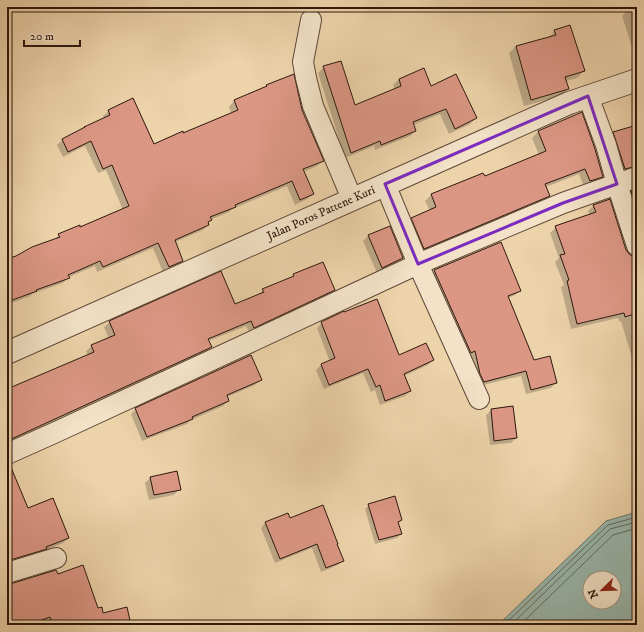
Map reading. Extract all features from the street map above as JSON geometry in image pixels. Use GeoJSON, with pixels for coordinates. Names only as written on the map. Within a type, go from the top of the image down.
{"type":"FeatureCollection","features":[{"type":"Feature","properties":{"kind":"street"},"geometry":{"type":"LineString","coordinates":[[311,20],[303,62],[306,78],[313,106],[352,199]]}},
{"type":"Feature","properties":{"kind":"street","name":"Jalan Poros Pattene Kuri"},"geometry":{"type":"LineString","coordinates":[[7,353],[569,103],[637,80]]}},
{"type":"Feature","properties":{"kind":"street"},"geometry":{"type":"LineString","coordinates":[[588,96],[606,145],[637,246]]}},
{"type":"Feature","properties":{"kind":"street"},"geometry":{"type":"LineString","coordinates":[[7,454],[418,264],[564,203],[637,177]]}},
{"type":"Feature","properties":{"kind":"street"},"geometry":{"type":"LineString","coordinates":[[386,184],[418,264],[480,399]]}},
{"type":"Feature","properties":{"kind":"street"},"geometry":{"type":"LineString","coordinates":[[7,573],[56,558]]}},
{"type":"Feature","properties":{"kind":"highlighted area"},"geometry":{"type":"Polygon","coordinates":[[[588,96],[617,184],[563,203],[418,264],[385,184],[588,96]]]}},
{"type":"Feature","properties":{"kind":"water"},"geometry":{"type":"Polygon","coordinates":[[[637,512],[637,625],[498,625],[606,521],[637,512]]]}},
{"type":"Feature","properties":{"kind":"building"},"geometry":{"type":"Polygon","coordinates":[[[570,25],[585,71],[565,77],[569,89],[531,100],[516,46],[556,35],[554,30],[570,25]]]}},
{"type":"Feature","properties":{"kind":"building"},"geometry":{"type":"Polygon","coordinates":[[[341,61],[355,105],[401,86],[399,79],[424,68],[431,86],[456,74],[477,118],[455,129],[446,109],[413,122],[416,131],[381,145],[380,141],[351,153],[323,66],[341,61]]]}},
{"type":"Feature","properties":{"kind":"building"},"geometry":{"type":"Polygon","coordinates":[[[294,74],[302,110],[324,161],[303,169],[314,194],[300,200],[292,181],[235,205],[236,207],[210,217],[212,220],[208,222],[209,225],[175,240],[183,261],[169,267],[158,243],[103,267],[100,261],[68,275],[70,278],[7,302],[7,259],[32,247],[60,237],[58,234],[80,225],[80,227],[129,206],[112,165],[103,169],[91,141],[68,152],[62,139],[110,115],[108,110],[133,98],[154,144],[238,110],[234,100],[294,74]]]}},
{"type":"Feature","properties":{"kind":"building"},"geometry":{"type":"Polygon","coordinates":[[[582,112],[603,177],[590,181],[585,169],[545,184],[550,196],[424,249],[411,218],[436,207],[431,194],[483,173],[485,176],[546,151],[538,131],[582,112]]]}},
{"type":"Feature","properties":{"kind":"building"},"geometry":{"type":"Polygon","coordinates":[[[637,125],[637,166],[625,169],[613,132],[637,125]]]}},
{"type":"Feature","properties":{"kind":"building"},"geometry":{"type":"Polygon","coordinates":[[[637,189],[637,209],[631,191],[637,189]]]}},
{"type":"Feature","properties":{"kind":"building"},"geometry":{"type":"Polygon","coordinates":[[[610,199],[626,250],[634,257],[637,265],[637,313],[625,317],[624,313],[577,324],[567,281],[569,280],[560,255],[565,254],[555,226],[596,212],[593,205],[610,199]]]}},
{"type":"Feature","properties":{"kind":"building"},"geometry":{"type":"Polygon","coordinates":[[[390,226],[403,258],[382,268],[368,235],[390,226]]]}},
{"type":"Feature","properties":{"kind":"building"},"geometry":{"type":"Polygon","coordinates":[[[501,242],[521,291],[508,296],[534,360],[550,356],[557,383],[531,390],[526,371],[484,382],[480,374],[475,351],[471,353],[434,270],[501,242]]]}},
{"type":"Feature","properties":{"kind":"building"},"geometry":{"type":"Polygon","coordinates":[[[323,262],[335,290],[254,328],[251,321],[208,339],[212,347],[7,441],[7,389],[94,352],[91,345],[115,335],[109,321],[221,271],[235,304],[264,292],[262,289],[294,276],[293,274],[323,262]]]}},
{"type":"Feature","properties":{"kind":"building"},"geometry":{"type":"Polygon","coordinates":[[[377,299],[399,355],[426,343],[434,360],[404,374],[411,391],[385,401],[380,385],[376,387],[368,369],[329,385],[321,364],[335,358],[321,322],[344,311],[377,299]]]}},
{"type":"Feature","properties":{"kind":"building"},"geometry":{"type":"Polygon","coordinates":[[[251,355],[262,380],[227,395],[229,401],[192,417],[193,419],[147,437],[135,408],[251,355]]]}},
{"type":"Feature","properties":{"kind":"building"},"geometry":{"type":"Polygon","coordinates":[[[513,406],[517,438],[494,441],[491,409],[513,406]]]}},
{"type":"Feature","properties":{"kind":"building"},"geometry":{"type":"Polygon","coordinates":[[[7,465],[10,465],[28,508],[53,498],[69,538],[46,547],[47,549],[7,561],[7,465]]]}},
{"type":"Feature","properties":{"kind":"building"},"geometry":{"type":"Polygon","coordinates":[[[177,471],[181,490],[154,495],[150,477],[177,471]]]}},
{"type":"Feature","properties":{"kind":"building"},"geometry":{"type":"Polygon","coordinates":[[[395,496],[402,520],[398,522],[402,534],[379,540],[368,504],[395,496]]]}},
{"type":"Feature","properties":{"kind":"building"},"geometry":{"type":"Polygon","coordinates":[[[323,505],[344,561],[326,568],[317,544],[280,559],[265,522],[288,513],[290,518],[323,505]]]}},
{"type":"Feature","properties":{"kind":"building"},"geometry":{"type":"Polygon","coordinates":[[[83,565],[98,608],[102,607],[103,613],[127,607],[131,625],[53,625],[50,617],[28,625],[9,625],[7,618],[7,584],[56,570],[58,574],[83,565]]]}}]}
